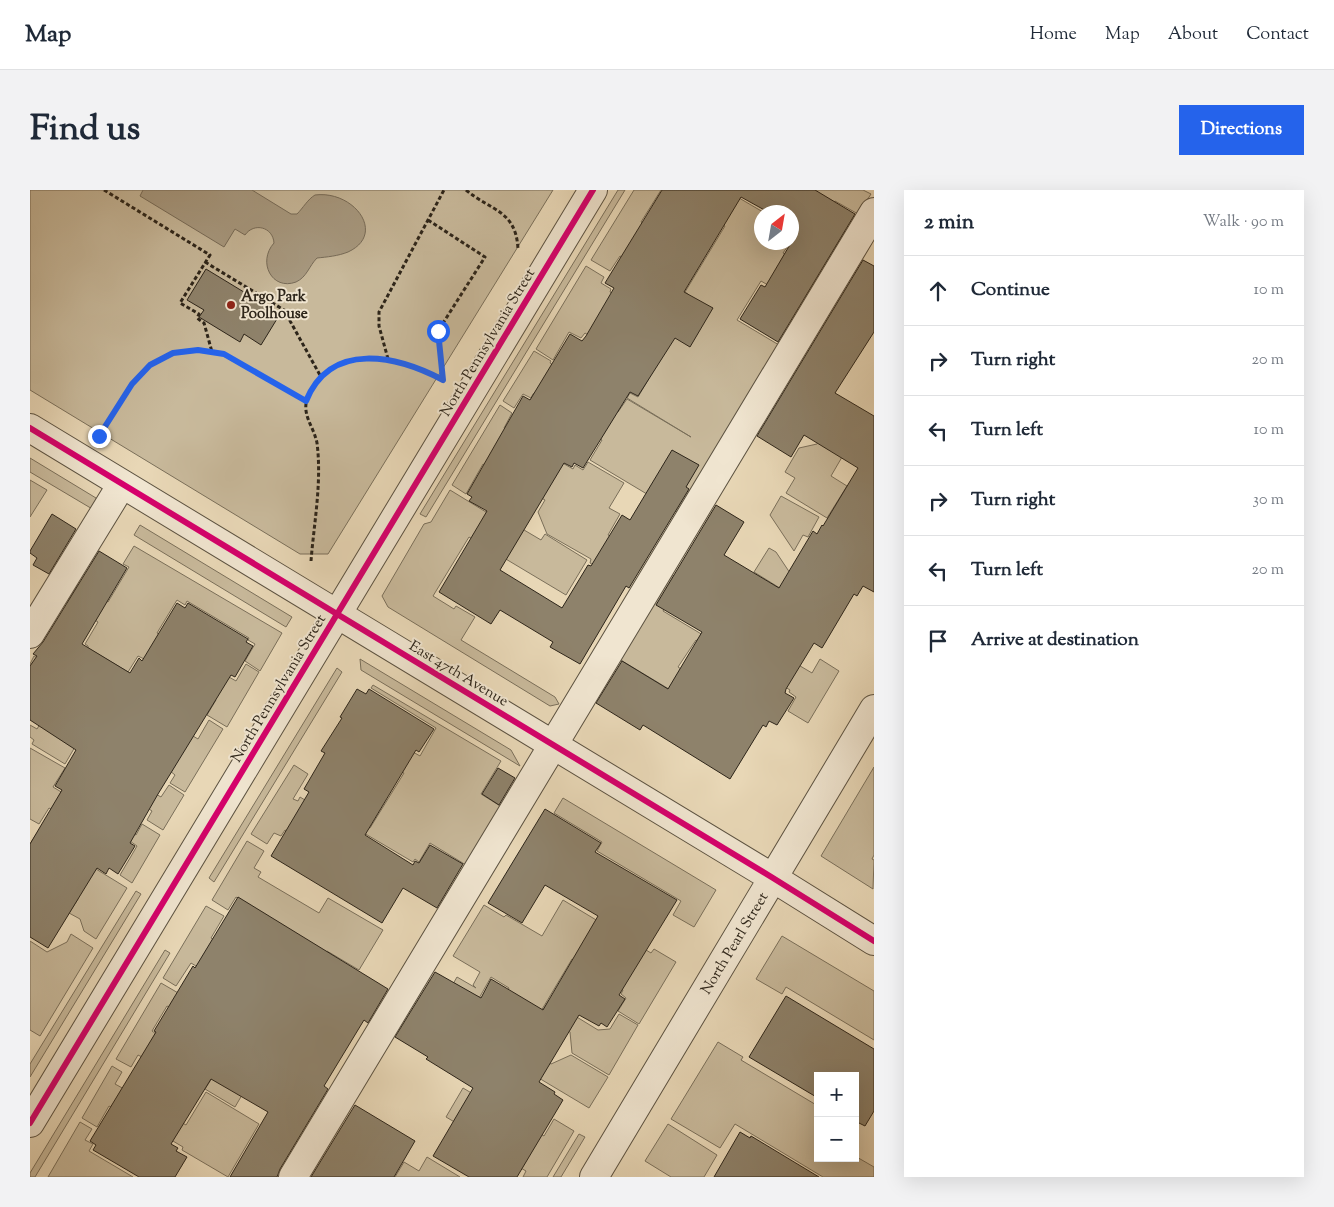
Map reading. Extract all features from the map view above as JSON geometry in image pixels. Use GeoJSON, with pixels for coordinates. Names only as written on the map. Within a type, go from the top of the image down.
{"type":"FeatureCollection","features":[{"type":"Feature","properties":{"kind":"street","name":"North Pennsylvania Street"},"geometry":{"type":"LineString","coordinates":[[30,1123],[593,190]]}},
{"type":"Feature","properties":{"kind":"street"},"geometry":{"type":"LineString","coordinates":[[293,1177],[874,212]]}},
{"type":"Feature","properties":{"kind":"street","name":"East 47th Avenue"},"geometry":{"type":"LineString","coordinates":[[30,428],[874,941]]}},
{"type":"Feature","properties":{"kind":"street"},"geometry":{"type":"LineString","coordinates":[[30,634],[122,484]]}},
{"type":"Feature","properties":{"kind":"street","name":"North Pearl Street"},"geometry":{"type":"LineString","coordinates":[[594,1177],[874,709]]}},
{"type":"Feature","properties":{"kind":"path"},"geometry":{"type":"LineString","coordinates":[[105,190],[210,254],[180,303],[199,314],[197,318],[204,323],[212,352]]}},
{"type":"Feature","properties":{"kind":"path"},"geometry":{"type":"LineString","coordinates":[[388,359],[379,326],[379,312],[444,190]]}},
{"type":"Feature","properties":{"kind":"path"},"geometry":{"type":"LineString","coordinates":[[466,190],[502,213],[513,224],[517,236],[516,256]]}},
{"type":"Feature","properties":{"kind":"path"},"geometry":{"type":"LineString","coordinates":[[311,564],[319,473],[316,441],[305,414],[306,401],[310,392],[330,370],[353,359],[388,359],[425,371],[443,380],[438,331],[485,257],[428,220]]}},
{"type":"Feature","properties":{"kind":"path"},"geometry":{"type":"LineString","coordinates":[[205,262],[284,310],[321,378]]}},
{"type":"Feature","properties":{"kind":"path"},"geometry":{"type":"LineString","coordinates":[[99,436],[132,384],[150,365],[173,353],[198,350],[224,354],[306,401]]}},
{"type":"Feature","properties":{"kind":"shaded area"},"geometry":{"type":"Polygon","coordinates":[[[30,190],[553,190],[328,554],[300,554],[30,390],[30,190]]]}},
{"type":"Feature","properties":{"kind":"shaded area"},"geometry":{"type":"Polygon","coordinates":[[[143,190],[252,190],[291,214],[297,214],[315,195],[329,195],[342,199],[353,206],[361,215],[365,225],[365,235],[359,244],[348,252],[317,258],[300,280],[287,284],[274,279],[267,266],[269,250],[274,243],[267,230],[262,228],[253,229],[245,235],[235,229],[224,247],[140,196],[143,190]]]}},
{"type":"Feature","properties":{"kind":"shaded area"},"geometry":{"type":"Polygon","coordinates":[[[618,190],[625,190],[426,517],[420,514],[618,190]]]}},
{"type":"Feature","properties":{"kind":"shaded area"},"geometry":{"type":"Polygon","coordinates":[[[634,190],[661,190],[641,222],[703,260],[627,260],[620,256],[610,271],[591,260],[634,190]]]}},
{"type":"Feature","properties":{"kind":"shaded area"},"geometry":{"type":"Polygon","coordinates":[[[813,190],[863,190],[871,194],[858,214],[835,201],[824,221],[845,233],[834,250],[799,228],[799,214],[813,190]]]}},
{"type":"Feature","properties":{"kind":"shaded area"},"geometry":{"type":"Polygon","coordinates":[[[734,195],[754,207],[754,250],[785,250],[783,253],[820,276],[802,305],[761,281],[737,320],[779,345],[677,512],[590,460],[602,440],[596,436],[560,377],[618,412],[627,399],[691,437],[627,398],[630,393],[638,397],[648,380],[688,294],[685,292],[725,226],[717,222],[734,195]]]}},
{"type":"Feature","properties":{"kind":"shaded area"},"geometry":{"type":"Polygon","coordinates":[[[586,266],[604,277],[601,283],[611,289],[610,292],[668,327],[643,368],[585,333],[581,338],[569,332],[553,360],[536,349],[586,266]]]}},
{"type":"Feature","properties":{"kind":"shaded area"},"geometry":{"type":"Polygon","coordinates":[[[534,351],[563,371],[533,394],[531,398],[523,394],[514,408],[503,401],[534,351]]]}},
{"type":"Feature","properties":{"kind":"shaded area"},"geometry":{"type":"Polygon","coordinates":[[[500,405],[512,413],[504,428],[558,460],[488,467],[483,464],[466,494],[452,485],[500,405]]]}},
{"type":"Feature","properties":{"kind":"shaded area"},"geometry":{"type":"Polygon","coordinates":[[[825,431],[849,445],[831,476],[847,486],[827,518],[786,493],[795,478],[785,472],[799,448],[817,444],[825,431]]]}},
{"type":"Feature","properties":{"kind":"shaded area"},"geometry":{"type":"Polygon","coordinates":[[[30,458],[96,498],[98,505],[94,510],[30,472],[30,458]]]}},
{"type":"Feature","properties":{"kind":"shaded area"},"geometry":{"type":"Polygon","coordinates":[[[559,461],[573,469],[575,465],[583,470],[588,462],[624,483],[609,508],[620,514],[608,535],[641,554],[624,582],[590,563],[591,559],[547,534],[538,512],[545,500],[538,496],[559,461]]]}},
{"type":"Feature","properties":{"kind":"shaded area"},"geometry":{"type":"Polygon","coordinates":[[[30,480],[47,490],[30,517],[30,480]]]}},
{"type":"Feature","properties":{"kind":"shaded area"},"geometry":{"type":"Polygon","coordinates":[[[450,490],[517,531],[519,527],[541,540],[545,534],[587,560],[566,595],[469,537],[433,596],[454,609],[456,606],[475,617],[461,640],[555,697],[559,704],[550,706],[388,607],[382,596],[424,524],[431,522],[450,490]]]}},
{"type":"Feature","properties":{"kind":"shaded area"},"geometry":{"type":"Polygon","coordinates":[[[781,496],[819,517],[808,537],[803,535],[794,551],[770,515],[781,496]]]}},
{"type":"Feature","properties":{"kind":"shaded area"},"geometry":{"type":"Polygon","coordinates":[[[140,525],[292,617],[286,627],[134,535],[140,525]]]}},
{"type":"Feature","properties":{"kind":"shaded area"},"geometry":{"type":"Polygon","coordinates":[[[134,546],[282,633],[260,671],[245,661],[255,644],[248,640],[249,638],[187,601],[185,605],[177,600],[157,633],[164,638],[146,660],[138,656],[128,672],[88,648],[85,644],[98,622],[67,603],[78,584],[108,602],[129,567],[123,564],[134,546]]]}},
{"type":"Feature","properties":{"kind":"shaded area"},"geometry":{"type":"Polygon","coordinates":[[[769,548],[776,552],[794,579],[828,618],[754,572],[769,548]]]}},
{"type":"Feature","properties":{"kind":"shaded area"},"geometry":{"type":"Polygon","coordinates":[[[666,571],[681,580],[663,611],[723,647],[719,654],[696,640],[678,667],[703,683],[692,703],[614,656],[666,571]]]}},
{"type":"Feature","properties":{"kind":"shaded area"},"geometry":{"type":"Polygon","coordinates":[[[736,628],[812,673],[820,659],[839,671],[808,723],[788,711],[796,697],[789,692],[790,690],[749,665],[736,628]]]}},
{"type":"Feature","properties":{"kind":"shaded area"},"geometry":{"type":"Polygon","coordinates":[[[34,656],[70,677],[123,694],[198,739],[209,720],[223,729],[185,792],[170,783],[175,775],[96,711],[65,764],[32,744],[34,740],[30,737],[30,725],[37,729],[57,696],[30,680],[30,664],[34,656]]]}},
{"type":"Feature","properties":{"kind":"shaded area"},"geometry":{"type":"Polygon","coordinates":[[[360,659],[511,750],[520,766],[361,670],[360,659]]]}},
{"type":"Feature","properties":{"kind":"shaded area"},"geometry":{"type":"Polygon","coordinates":[[[246,664],[259,672],[227,727],[207,715],[216,700],[210,696],[229,677],[236,681],[246,664]]]}},
{"type":"Feature","properties":{"kind":"shaded area"},"geometry":{"type":"Polygon","coordinates":[[[337,668],[342,672],[214,882],[209,878],[337,668]]]}},
{"type":"Feature","properties":{"kind":"shaded area"},"geometry":{"type":"Polygon","coordinates":[[[373,685],[501,761],[481,794],[505,809],[466,865],[430,843],[419,862],[415,859],[413,862],[352,826],[356,820],[370,828],[404,773],[342,736],[413,752],[420,756],[436,728],[371,688],[373,685]]]}},
{"type":"Feature","properties":{"kind":"shaded area"},"geometry":{"type":"Polygon","coordinates":[[[30,748],[65,768],[53,787],[63,793],[61,814],[49,808],[39,824],[30,819],[30,748]]]}},
{"type":"Feature","properties":{"kind":"shaded area"},"geometry":{"type":"Polygon","coordinates":[[[294,765],[308,774],[293,799],[298,801],[300,797],[408,863],[390,894],[285,830],[281,836],[274,833],[267,844],[251,834],[294,765]]]}},
{"type":"Feature","properties":{"kind":"shaded area"},"geometry":{"type":"Polygon","coordinates":[[[874,767],[874,855],[872,859],[874,860],[873,889],[821,856],[874,767]]]}},
{"type":"Feature","properties":{"kind":"shaded area"},"geometry":{"type":"Polygon","coordinates":[[[169,785],[184,795],[163,830],[147,820],[152,811],[143,805],[154,793],[161,797],[169,785]]]}},
{"type":"Feature","properties":{"kind":"shaded area"},"geometry":{"type":"Polygon","coordinates":[[[563,798],[716,890],[694,927],[673,915],[681,901],[597,851],[602,842],[554,813],[563,798]]]}},
{"type":"Feature","properties":{"kind":"shaded area"},"geometry":{"type":"Polygon","coordinates":[[[142,824],[160,835],[132,883],[120,875],[137,846],[127,839],[131,832],[136,835],[142,824]]]}},
{"type":"Feature","properties":{"kind":"shaded area"},"geometry":{"type":"Polygon","coordinates":[[[37,833],[127,888],[96,939],[84,931],[80,919],[69,913],[78,899],[30,844],[37,833]]]}},
{"type":"Feature","properties":{"kind":"shaded area"},"geometry":{"type":"Polygon","coordinates":[[[247,841],[264,851],[254,868],[261,872],[258,877],[319,913],[328,898],[383,930],[359,970],[327,951],[325,954],[236,897],[228,910],[212,900],[247,841]]]}},
{"type":"Feature","properties":{"kind":"shaded area"},"geometry":{"type":"Polygon","coordinates":[[[136,891],[141,894],[30,1077],[30,1064],[136,891]]]}},
{"type":"Feature","properties":{"kind":"shaded area"},"geometry":{"type":"Polygon","coordinates":[[[563,900],[651,953],[654,949],[676,962],[639,1024],[618,1011],[626,998],[621,994],[623,990],[572,959],[541,1011],[506,994],[509,988],[491,977],[469,1016],[551,1064],[571,1055],[608,1077],[589,1108],[415,1004],[437,1012],[457,977],[476,988],[473,985],[480,972],[453,956],[484,905],[504,917],[506,915],[542,936],[563,900]]]}},
{"type":"Feature","properties":{"kind":"shaded area"},"geometry":{"type":"Polygon","coordinates":[[[206,906],[224,916],[211,938],[246,959],[273,1012],[191,963],[176,986],[163,978],[206,906]]]}},
{"type":"Feature","properties":{"kind":"shaded area"},"geometry":{"type":"Polygon","coordinates":[[[71,934],[93,948],[40,1036],[30,1030],[30,941],[47,952],[67,942],[71,934]]]}},
{"type":"Feature","properties":{"kind":"shaded area"},"geometry":{"type":"Polygon","coordinates":[[[782,936],[874,991],[874,1040],[786,987],[782,994],[756,979],[782,936]]]}},
{"type":"Feature","properties":{"kind":"shaded area"},"geometry":{"type":"Polygon","coordinates":[[[165,950],[170,953],[35,1177],[30,1177],[30,1173],[165,950]]]}},
{"type":"Feature","properties":{"kind":"shaded area"},"geometry":{"type":"Polygon","coordinates":[[[161,983],[216,1015],[175,1010],[167,1006],[152,1031],[160,1037],[146,1059],[138,1055],[131,1067],[116,1059],[161,983]]]}},
{"type":"Feature","properties":{"kind":"shaded area"},"geometry":{"type":"Polygon","coordinates":[[[549,1000],[598,1030],[610,1029],[619,1014],[638,1025],[609,1075],[572,1053],[570,1032],[542,1011],[549,1000]]]}},
{"type":"Feature","properties":{"kind":"shaded area"},"geometry":{"type":"Polygon","coordinates":[[[718,1042],[743,1057],[741,1060],[814,1104],[814,1162],[859,1162],[859,1158],[874,1167],[874,1177],[823,1177],[735,1124],[720,1148],[671,1119],[718,1042]]]}},
{"type":"Feature","properties":{"kind":"shaded area"},"geometry":{"type":"Polygon","coordinates":[[[263,1059],[235,1107],[205,1089],[216,1072],[263,1059]]]}},
{"type":"Feature","properties":{"kind":"shaded area"},"geometry":{"type":"Polygon","coordinates":[[[112,1066],[122,1072],[115,1084],[126,1090],[115,1109],[109,1106],[97,1127],[82,1118],[112,1066]]]}},
{"type":"Feature","properties":{"kind":"shaded area"},"geometry":{"type":"Polygon","coordinates":[[[463,1088],[544,1136],[554,1119],[574,1131],[547,1177],[523,1177],[526,1171],[519,1167],[522,1162],[446,1117],[463,1088]]]}},
{"type":"Feature","properties":{"kind":"shaded area"},"geometry":{"type":"Polygon","coordinates":[[[130,1092],[186,1125],[206,1092],[259,1124],[228,1177],[182,1150],[183,1147],[119,1109],[130,1092]]]}},
{"type":"Feature","properties":{"kind":"shaded area"},"geometry":{"type":"Polygon","coordinates":[[[80,1122],[92,1129],[85,1140],[93,1144],[89,1151],[133,1177],[48,1177],[80,1122]]]}},
{"type":"Feature","properties":{"kind":"shaded area"},"geometry":{"type":"Polygon","coordinates":[[[668,1124],[717,1155],[704,1177],[671,1177],[645,1161],[668,1124]]]}},
{"type":"Feature","properties":{"kind":"shaded area"},"geometry":{"type":"Polygon","coordinates":[[[579,1134],[585,1137],[561,1177],[553,1177],[579,1134]]]}},
{"type":"Feature","properties":{"kind":"shaded area"},"geometry":{"type":"Polygon","coordinates":[[[427,1157],[460,1177],[395,1177],[404,1162],[419,1171],[427,1157]]]}},
{"type":"Feature","properties":{"kind":"shaded area"},"geometry":{"type":"Polygon","coordinates":[[[365,1158],[395,1177],[355,1177],[365,1158]]]}},
{"type":"Feature","properties":{"kind":"building"},"geometry":{"type":"Polygon","coordinates":[[[662,190],[815,190],[855,214],[778,342],[740,319],[761,285],[765,287],[787,250],[799,250],[799,205],[755,205],[741,197],[684,292],[713,308],[690,347],[675,338],[638,396],[630,392],[583,468],[574,463],[572,467],[564,463],[500,570],[562,608],[588,565],[591,566],[622,515],[630,520],[672,450],[699,465],[686,487],[689,489],[629,588],[626,586],[580,664],[550,647],[553,642],[500,610],[491,624],[439,592],[487,511],[469,501],[472,497],[467,494],[523,396],[530,400],[570,334],[582,341],[586,336],[614,288],[605,283],[662,190]]]}},
{"type":"Feature","properties":{"kind":"building"},"geometry":{"type":"Polygon","coordinates":[[[863,260],[874,266],[874,332],[835,393],[874,416],[874,592],[863,586],[857,596],[854,594],[822,648],[814,643],[786,689],[785,693],[794,698],[777,725],[769,721],[766,727],[763,725],[730,779],[643,725],[640,730],[596,703],[622,661],[668,689],[702,632],[656,605],[716,505],[744,522],[724,555],[779,588],[813,531],[817,534],[823,526],[858,468],[804,435],[791,457],[757,436],[863,260]]]}},
{"type":"Feature","properties":{"kind":"building","name":"Argo Park Poolhouse"},"geometry":{"type":"Polygon","coordinates":[[[206,269],[280,314],[261,345],[244,334],[240,342],[199,317],[204,310],[187,300],[206,269]]]}},
{"type":"Feature","properties":{"kind":"building"},"geometry":{"type":"Polygon","coordinates":[[[52,514],[76,529],[49,574],[33,565],[37,558],[30,551],[52,514]]]}},
{"type":"Feature","properties":{"kind":"building"},"geometry":{"type":"Polygon","coordinates":[[[99,551],[127,568],[82,644],[130,673],[139,658],[142,661],[177,603],[185,608],[188,603],[248,639],[246,642],[253,646],[235,677],[231,675],[158,794],[130,843],[135,846],[118,874],[109,868],[106,874],[97,868],[48,948],[30,937],[30,844],[62,790],[55,786],[76,750],[30,720],[30,666],[37,656],[33,654],[43,642],[99,551]]]}},
{"type":"Feature","properties":{"kind":"building"},"geometry":{"type":"Polygon","coordinates":[[[357,689],[366,694],[369,689],[434,729],[419,752],[416,750],[365,835],[413,865],[415,861],[419,863],[430,845],[463,864],[437,908],[403,888],[382,923],[271,856],[309,792],[304,789],[325,753],[321,751],[342,718],[340,717],[357,689]]]}},
{"type":"Feature","properties":{"kind":"building"},"geometry":{"type":"Polygon","coordinates":[[[498,768],[515,778],[499,805],[482,794],[498,768]]]}},
{"type":"Feature","properties":{"kind":"building"},"geometry":{"type":"Polygon","coordinates":[[[545,809],[601,843],[595,852],[677,900],[619,995],[625,999],[607,1027],[601,1023],[599,1026],[579,1015],[539,1082],[555,1092],[554,1094],[563,1100],[517,1177],[469,1177],[433,1156],[473,1088],[395,1037],[435,972],[481,998],[491,979],[543,1010],[598,916],[545,885],[522,923],[488,903],[545,809]]]}},
{"type":"Feature","properties":{"kind":"building"},"geometry":{"type":"Polygon","coordinates":[[[238,897],[388,989],[368,1023],[364,1020],[324,1086],[328,1089],[277,1177],[230,1177],[268,1112],[211,1079],[171,1144],[178,1148],[176,1151],[187,1157],[175,1177],[139,1177],[93,1150],[96,1145],[90,1141],[156,1032],[154,1031],[193,966],[195,968],[238,897]]]}},
{"type":"Feature","properties":{"kind":"building"},"geometry":{"type":"Polygon","coordinates":[[[786,996],[874,1049],[874,1111],[865,1126],[859,1123],[859,1072],[814,1072],[814,1096],[749,1057],[786,996]]]}},
{"type":"Feature","properties":{"kind":"building"},"geometry":{"type":"Polygon","coordinates":[[[355,1105],[415,1141],[394,1177],[311,1177],[355,1105]]]}},
{"type":"Feature","properties":{"kind":"building"},"geometry":{"type":"Polygon","coordinates":[[[740,1132],[750,1138],[751,1136],[819,1177],[714,1177],[740,1132]]]}},
{"type":"Feature","properties":{"kind":"cycle path"},"geometry":{"type":"LineString","coordinates":[[30,1123],[593,190]]}},
{"type":"Feature","properties":{"kind":"cycle path"},"geometry":{"type":"LineString","coordinates":[[30,428],[874,941]]}},
{"type":"Feature","properties":{"kind":"place","name":"Argo Park Poolhouse"},"geometry":{"type":"Point","coordinates":[231,305]}},
{"type":"Feature","properties":{"kind":"route"},"geometry":{"type":"LineString","coordinates":[[99,436],[132,384],[150,365],[173,353],[198,350],[224,354],[306,401],[319,380],[330,370],[353,359],[388,359],[425,371],[443,380],[438,331]]}}]}
